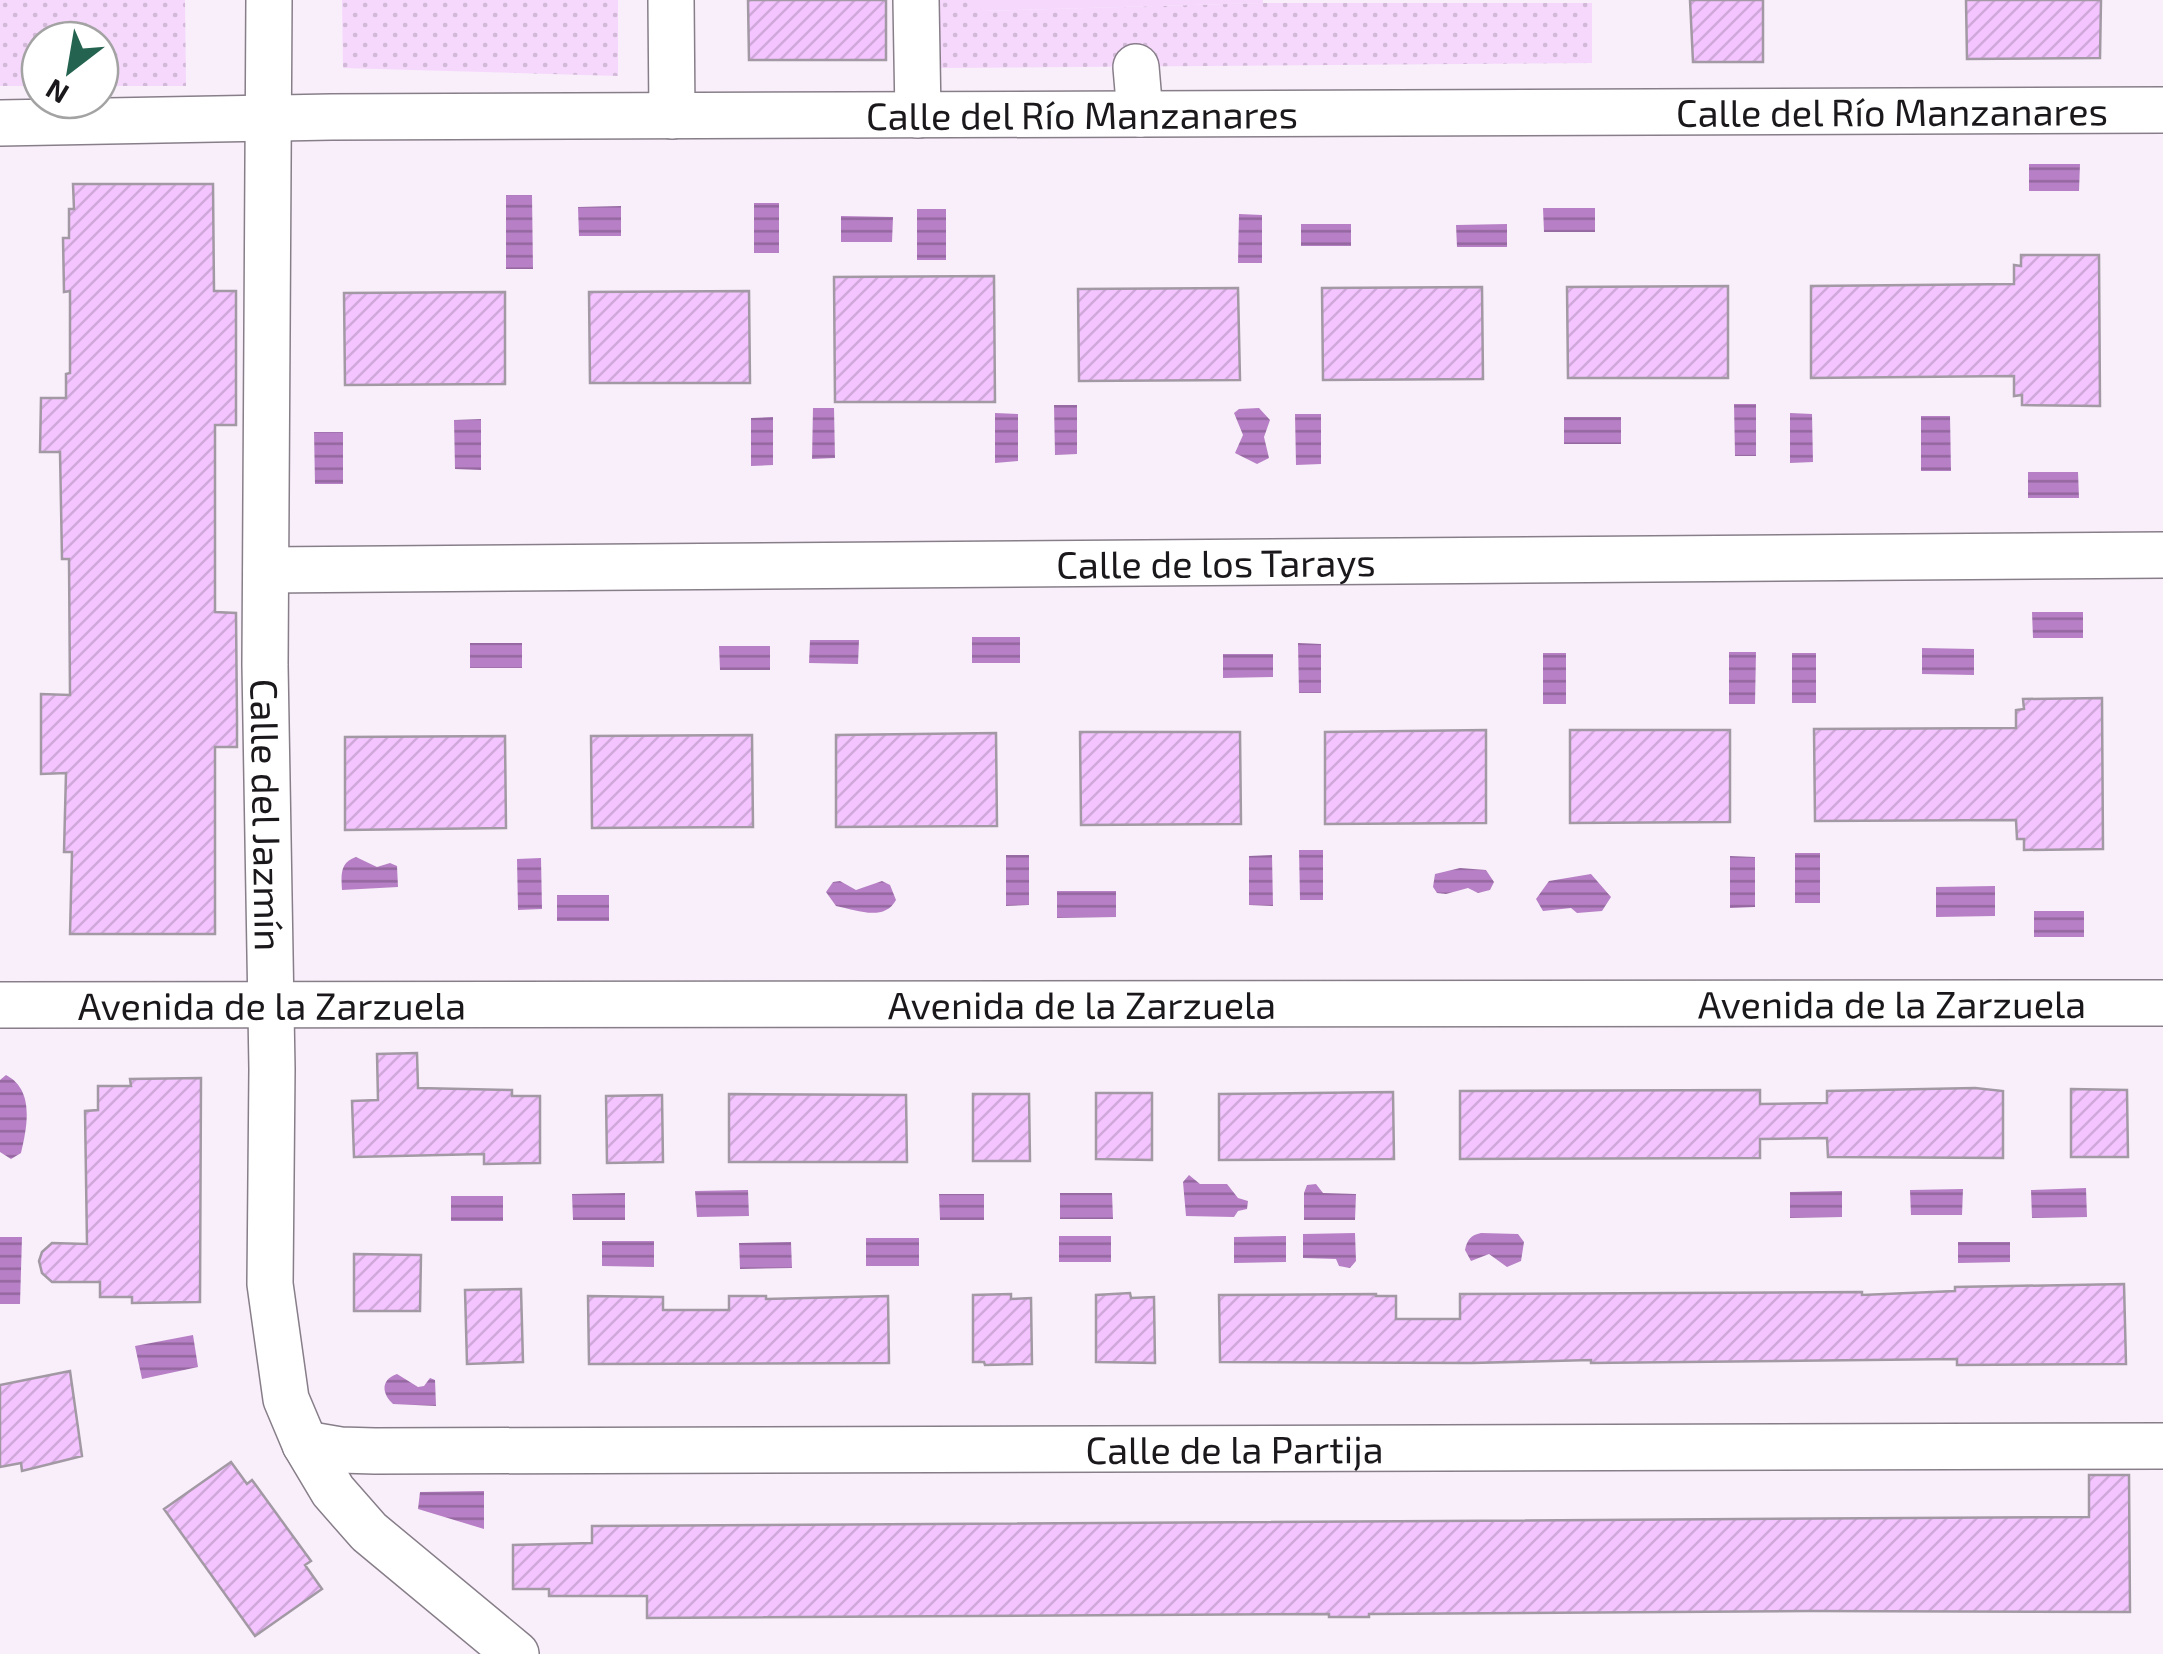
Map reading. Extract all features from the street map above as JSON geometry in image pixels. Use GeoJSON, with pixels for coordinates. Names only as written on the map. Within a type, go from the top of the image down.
{"type":"FeatureCollection","features":[{"type":"Feature","properties":{"kind":"street","name":"Calle del Jazmín"},"geometry":{"type":"LineString","coordinates":[[269,0],[266,570],[270,1284],[286,1399],[305,1444],[333,1491],[368,1532],[516,1654]]}},
{"type":"Feature","properties":{"kind":"street"},"geometry":{"type":"LineString","coordinates":[[671,0],[672,116]]}},
{"type":"Feature","properties":{"kind":"street"},"geometry":{"type":"LineString","coordinates":[[916,0],[918,115]]}},
{"type":"Feature","properties":{"kind":"street"},"geometry":{"type":"LineString","coordinates":[[1136,67],[1140,114]]}},
{"type":"Feature","properties":{"kind":"street","name":"Calle del Río Manzanares"},"geometry":{"type":"LineString","coordinates":[[0,123],[270,118],[2163,110]]}},
{"type":"Feature","properties":{"kind":"street","name":"Calle de los Tarays"},"geometry":{"type":"LineString","coordinates":[[266,570],[2163,554]]}},
{"type":"Feature","properties":{"kind":"street","name":"Avenida de la Zarzuela"},"geometry":{"type":"LineString","coordinates":[[0,1006],[2163,1003]]}},
{"type":"Feature","properties":{"kind":"street","name":"Calle de la Partija"},"geometry":{"type":"LineString","coordinates":[[305,1444],[376,1451],[2163,1446]]}},
{"type":"Feature","properties":{"kind":"shaded area"},"geometry":{"type":"Polygon","coordinates":[[[0,0],[185,0],[186,86],[120,86],[120,20],[20,20],[20,86],[0,86],[0,0]]]}},
{"type":"Feature","properties":{"kind":"shaded area"},"geometry":{"type":"Polygon","coordinates":[[[342,0],[618,0],[618,76],[343,68],[342,0]]]}},
{"type":"Feature","properties":{"kind":"shaded area"},"geometry":{"type":"Polygon","coordinates":[[[937,0],[981,0],[982,11],[1263,3],[1592,3],[1592,63],[938,68],[937,0]]]}},
{"type":"Feature","properties":{"kind":"shaded area"},"geometry":{"type":"Polygon","coordinates":[[[981,0],[1263,0],[1263,3],[981,11],[981,0]]]}},
{"type":"Feature","properties":{"kind":"shaded area"},"geometry":{"type":"Polygon","coordinates":[[[2029,164],[2080,164],[2079,191],[2029,191],[2029,164]]]}},
{"type":"Feature","properties":{"kind":"shaded area"},"geometry":{"type":"Polygon","coordinates":[[[506,195],[532,195],[533,269],[506,269],[506,195]]]}},
{"type":"Feature","properties":{"kind":"shaded area"},"geometry":{"type":"Polygon","coordinates":[[[754,203],[779,203],[779,253],[754,253],[754,203]]]}},
{"type":"Feature","properties":{"kind":"shaded area"},"geometry":{"type":"Polygon","coordinates":[[[621,206],[621,236],[579,236],[578,207],[621,206]]]}},
{"type":"Feature","properties":{"kind":"shaded area"},"geometry":{"type":"Polygon","coordinates":[[[1543,208],[1595,208],[1595,232],[1544,232],[1543,208]]]}},
{"type":"Feature","properties":{"kind":"shaded area"},"geometry":{"type":"Polygon","coordinates":[[[917,209],[946,209],[946,260],[917,260],[917,209]]]}},
{"type":"Feature","properties":{"kind":"shaded area"},"geometry":{"type":"Polygon","coordinates":[[[1239,214],[1262,215],[1262,263],[1238,263],[1239,214]]]}},
{"type":"Feature","properties":{"kind":"shaded area"},"geometry":{"type":"Polygon","coordinates":[[[841,216],[893,217],[892,242],[841,242],[841,216]]]}},
{"type":"Feature","properties":{"kind":"shaded area"},"geometry":{"type":"Polygon","coordinates":[[[1301,224],[1351,224],[1351,246],[1301,246],[1301,224]]]}},
{"type":"Feature","properties":{"kind":"shaded area"},"geometry":{"type":"Polygon","coordinates":[[[1507,224],[1507,247],[1457,247],[1456,225],[1507,224]]]}},
{"type":"Feature","properties":{"kind":"shaded area"},"geometry":{"type":"Polygon","coordinates":[[[1734,404],[1756,404],[1756,456],[1735,456],[1734,404]]]}},
{"type":"Feature","properties":{"kind":"shaded area"},"geometry":{"type":"Polygon","coordinates":[[[1054,405],[1077,405],[1077,454],[1055,455],[1054,405]]]}},
{"type":"Feature","properties":{"kind":"shaded area"},"geometry":{"type":"Polygon","coordinates":[[[813,408],[834,408],[835,458],[812,459],[813,408]]]}},
{"type":"Feature","properties":{"kind":"shaded area"},"geometry":{"type":"Polygon","coordinates":[[[1259,408],[1270,420],[1264,437],[1269,458],[1257,464],[1235,453],[1243,435],[1234,413],[1259,408]]]}},
{"type":"Feature","properties":{"kind":"shaded area"},"geometry":{"type":"Polygon","coordinates":[[[995,413],[1018,414],[1018,461],[995,463],[995,413]]]}},
{"type":"Feature","properties":{"kind":"shaded area"},"geometry":{"type":"Polygon","coordinates":[[[1790,413],[1812,414],[1813,462],[1790,463],[1790,413]]]}},
{"type":"Feature","properties":{"kind":"shaded area"},"geometry":{"type":"Polygon","coordinates":[[[1295,414],[1321,414],[1321,464],[1296,465],[1295,414]]]}},
{"type":"Feature","properties":{"kind":"shaded area"},"geometry":{"type":"Polygon","coordinates":[[[1921,416],[1950,416],[1951,471],[1921,471],[1921,416]]]}},
{"type":"Feature","properties":{"kind":"shaded area"},"geometry":{"type":"Polygon","coordinates":[[[773,417],[773,465],[751,466],[751,418],[773,417]]]}},
{"type":"Feature","properties":{"kind":"shaded area"},"geometry":{"type":"Polygon","coordinates":[[[1564,417],[1621,417],[1621,444],[1564,444],[1564,417]]]}},
{"type":"Feature","properties":{"kind":"shaded area"},"geometry":{"type":"Polygon","coordinates":[[[481,419],[481,470],[455,469],[454,420],[481,419]]]}},
{"type":"Feature","properties":{"kind":"shaded area"},"geometry":{"type":"Polygon","coordinates":[[[314,432],[343,432],[343,484],[315,484],[314,432]]]}},
{"type":"Feature","properties":{"kind":"shaded area"},"geometry":{"type":"Polygon","coordinates":[[[2028,472],[2078,472],[2079,498],[2028,498],[2028,472]]]}},
{"type":"Feature","properties":{"kind":"shaded area"},"geometry":{"type":"Polygon","coordinates":[[[2032,612],[2083,612],[2083,638],[2033,638],[2032,612]]]}},
{"type":"Feature","properties":{"kind":"shaded area"},"geometry":{"type":"Polygon","coordinates":[[[972,637],[1020,637],[1020,663],[972,663],[972,637]]]}},
{"type":"Feature","properties":{"kind":"shaded area"},"geometry":{"type":"Polygon","coordinates":[[[810,640],[859,640],[858,664],[809,663],[810,640]]]}},
{"type":"Feature","properties":{"kind":"shaded area"},"geometry":{"type":"Polygon","coordinates":[[[470,643],[522,643],[522,668],[470,668],[470,643]]]}},
{"type":"Feature","properties":{"kind":"shaded area"},"geometry":{"type":"Polygon","coordinates":[[[1298,643],[1321,644],[1321,693],[1299,693],[1298,643]]]}},
{"type":"Feature","properties":{"kind":"shaded area"},"geometry":{"type":"Polygon","coordinates":[[[719,646],[770,646],[770,670],[720,670],[719,646]]]}},
{"type":"Feature","properties":{"kind":"shaded area"},"geometry":{"type":"Polygon","coordinates":[[[1922,648],[1974,649],[1974,675],[1922,674],[1922,648]]]}},
{"type":"Feature","properties":{"kind":"shaded area"},"geometry":{"type":"Polygon","coordinates":[[[1729,652],[1756,652],[1755,704],[1729,704],[1729,652]]]}},
{"type":"Feature","properties":{"kind":"shaded area"},"geometry":{"type":"Polygon","coordinates":[[[1543,653],[1566,653],[1566,704],[1543,704],[1543,653]]]}},
{"type":"Feature","properties":{"kind":"shaded area"},"geometry":{"type":"Polygon","coordinates":[[[1792,653],[1816,653],[1816,703],[1792,703],[1792,653]]]}},
{"type":"Feature","properties":{"kind":"shaded area"},"geometry":{"type":"Polygon","coordinates":[[[1223,654],[1273,654],[1273,677],[1223,678],[1223,654]]]}},
{"type":"Feature","properties":{"kind":"shaded area"},"geometry":{"type":"Polygon","coordinates":[[[1299,850],[1323,850],[1323,900],[1300,900],[1299,850]]]}},
{"type":"Feature","properties":{"kind":"shaded area"},"geometry":{"type":"Polygon","coordinates":[[[1795,853],[1820,853],[1820,903],[1795,903],[1795,853]]]}},
{"type":"Feature","properties":{"kind":"shaded area"},"geometry":{"type":"Polygon","coordinates":[[[1006,855],[1029,855],[1029,905],[1006,906],[1006,855]]]}},
{"type":"Feature","properties":{"kind":"shaded area"},"geometry":{"type":"Polygon","coordinates":[[[1272,855],[1273,906],[1249,905],[1249,856],[1272,855]]]}},
{"type":"Feature","properties":{"kind":"shaded area"},"geometry":{"type":"Polygon","coordinates":[[[1730,856],[1755,857],[1755,907],[1730,908],[1730,856]]]}},
{"type":"Feature","properties":{"kind":"shaded area"},"geometry":{"type":"Polygon","coordinates":[[[356,857],[377,867],[390,863],[397,866],[398,887],[342,890],[344,866],[356,857]]]}},
{"type":"Feature","properties":{"kind":"shaded area"},"geometry":{"type":"Polygon","coordinates":[[[541,858],[542,909],[518,910],[517,859],[541,858]]]}},
{"type":"Feature","properties":{"kind":"shaded area"},"geometry":{"type":"Polygon","coordinates":[[[1460,868],[1486,870],[1494,882],[1490,890],[1478,893],[1468,888],[1437,893],[1433,887],[1435,874],[1460,868]]]}},
{"type":"Feature","properties":{"kind":"shaded area"},"geometry":{"type":"Polygon","coordinates":[[[1591,874],[1611,897],[1602,911],[1543,911],[1536,899],[1549,881],[1591,874]]]}},
{"type":"Feature","properties":{"kind":"shaded area"},"geometry":{"type":"Polygon","coordinates":[[[840,881],[856,890],[882,881],[890,885],[896,900],[877,913],[836,906],[826,892],[833,882],[840,881]]]}},
{"type":"Feature","properties":{"kind":"shaded area"},"geometry":{"type":"Polygon","coordinates":[[[1995,886],[1995,916],[1936,917],[1936,887],[1995,886]]]}},
{"type":"Feature","properties":{"kind":"shaded area"},"geometry":{"type":"Polygon","coordinates":[[[1057,891],[1116,891],[1116,917],[1057,918],[1057,891]]]}},
{"type":"Feature","properties":{"kind":"shaded area"},"geometry":{"type":"Polygon","coordinates":[[[557,895],[609,895],[609,921],[557,921],[557,895]]]}},
{"type":"Feature","properties":{"kind":"shaded area"},"geometry":{"type":"Polygon","coordinates":[[[2034,911],[2084,911],[2084,937],[2034,937],[2034,911]]]}},
{"type":"Feature","properties":{"kind":"shaded area"},"geometry":{"type":"Polygon","coordinates":[[[6,1075],[21,1090],[27,1110],[21,1153],[11,1159],[0,1152],[0,1080],[6,1075]]]}},
{"type":"Feature","properties":{"kind":"shaded area"},"geometry":{"type":"Polygon","coordinates":[[[1189,1175],[1200,1184],[1227,1184],[1238,1198],[1248,1201],[1247,1209],[1238,1211],[1234,1217],[1186,1216],[1183,1182],[1189,1175]]]}},
{"type":"Feature","properties":{"kind":"shaded area"},"geometry":{"type":"Polygon","coordinates":[[[1316,1184],[1323,1193],[1356,1194],[1355,1220],[1304,1220],[1304,1193],[1307,1185],[1316,1184]]]}},
{"type":"Feature","properties":{"kind":"shaded area"},"geometry":{"type":"Polygon","coordinates":[[[2086,1188],[2087,1217],[2032,1218],[2031,1190],[2086,1188]]]}},
{"type":"Feature","properties":{"kind":"shaded area"},"geometry":{"type":"Polygon","coordinates":[[[1963,1189],[1962,1215],[1911,1215],[1910,1190],[1963,1189]]]}},
{"type":"Feature","properties":{"kind":"shaded area"},"geometry":{"type":"Polygon","coordinates":[[[748,1190],[749,1216],[697,1217],[695,1191],[748,1190]]]}},
{"type":"Feature","properties":{"kind":"shaded area"},"geometry":{"type":"Polygon","coordinates":[[[1842,1191],[1842,1217],[1790,1218],[1790,1192],[1842,1191]]]}},
{"type":"Feature","properties":{"kind":"shaded area"},"geometry":{"type":"Polygon","coordinates":[[[625,1193],[625,1220],[573,1220],[572,1194],[625,1193]]]}},
{"type":"Feature","properties":{"kind":"shaded area"},"geometry":{"type":"Polygon","coordinates":[[[1060,1193],[1112,1193],[1113,1219],[1060,1219],[1060,1193]]]}},
{"type":"Feature","properties":{"kind":"shaded area"},"geometry":{"type":"Polygon","coordinates":[[[939,1194],[984,1194],[984,1220],[940,1220],[939,1194]]]}},
{"type":"Feature","properties":{"kind":"shaded area"},"geometry":{"type":"Polygon","coordinates":[[[451,1196],[503,1196],[503,1221],[451,1221],[451,1196]]]}},
{"type":"Feature","properties":{"kind":"shaded area"},"geometry":{"type":"Polygon","coordinates":[[[1355,1233],[1356,1261],[1350,1268],[1339,1266],[1336,1259],[1303,1258],[1303,1234],[1355,1233]]]}},
{"type":"Feature","properties":{"kind":"shaded area"},"geometry":{"type":"Polygon","coordinates":[[[1481,1233],[1518,1234],[1524,1242],[1521,1261],[1507,1267],[1489,1254],[1471,1261],[1465,1250],[1467,1243],[1481,1233]]]}},
{"type":"Feature","properties":{"kind":"shaded area"},"geometry":{"type":"Polygon","coordinates":[[[1059,1236],[1111,1236],[1111,1262],[1059,1262],[1059,1236]]]}},
{"type":"Feature","properties":{"kind":"shaded area"},"geometry":{"type":"Polygon","coordinates":[[[1286,1236],[1286,1262],[1234,1263],[1234,1237],[1286,1236]]]}},
{"type":"Feature","properties":{"kind":"shaded area"},"geometry":{"type":"Polygon","coordinates":[[[0,1237],[22,1237],[20,1304],[0,1304],[0,1237]]]}},
{"type":"Feature","properties":{"kind":"shaded area"},"geometry":{"type":"Polygon","coordinates":[[[866,1238],[919,1238],[919,1266],[866,1266],[866,1238]]]}},
{"type":"Feature","properties":{"kind":"shaded area"},"geometry":{"type":"Polygon","coordinates":[[[602,1241],[654,1241],[654,1267],[602,1266],[602,1241]]]}},
{"type":"Feature","properties":{"kind":"shaded area"},"geometry":{"type":"Polygon","coordinates":[[[791,1242],[792,1268],[740,1269],[739,1243],[791,1242]]]}},
{"type":"Feature","properties":{"kind":"shaded area"},"geometry":{"type":"Polygon","coordinates":[[[1958,1242],[2010,1242],[2010,1262],[1958,1263],[1958,1242]]]}},
{"type":"Feature","properties":{"kind":"shaded area"},"geometry":{"type":"Polygon","coordinates":[[[193,1335],[198,1367],[142,1379],[135,1346],[193,1335]]]}},
{"type":"Feature","properties":{"kind":"shaded area"},"geometry":{"type":"Polygon","coordinates":[[[397,1374],[418,1387],[430,1378],[435,1380],[436,1406],[393,1404],[384,1388],[397,1374]]]}},
{"type":"Feature","properties":{"kind":"shaded area"},"geometry":{"type":"Polygon","coordinates":[[[484,1491],[484,1529],[418,1509],[420,1492],[484,1491]]]}},
{"type":"Feature","properties":{"kind":"building"},"geometry":{"type":"Polygon","coordinates":[[[748,0],[886,0],[886,60],[749,60],[748,0]]]}},
{"type":"Feature","properties":{"kind":"building"},"geometry":{"type":"Polygon","coordinates":[[[1690,0],[1763,0],[1763,62],[1693,62],[1690,0]]]}},
{"type":"Feature","properties":{"kind":"building"},"geometry":{"type":"Polygon","coordinates":[[[1966,0],[2101,0],[2100,58],[1967,59],[1966,0]]]}},
{"type":"Feature","properties":{"kind":"building"},"geometry":{"type":"Polygon","coordinates":[[[73,184],[213,184],[214,291],[236,291],[236,425],[215,425],[215,612],[236,613],[237,747],[215,747],[215,934],[70,934],[72,852],[64,852],[66,773],[41,774],[41,694],[70,695],[69,559],[62,559],[60,452],[40,452],[41,398],[66,398],[66,374],[70,373],[70,291],[64,292],[63,238],[69,238],[73,184]]]}},
{"type":"Feature","properties":{"kind":"building"},"geometry":{"type":"Polygon","coordinates":[[[2021,255],[2099,255],[2100,406],[2022,405],[2022,395],[2014,396],[2014,376],[1811,378],[1811,286],[2014,284],[2014,265],[2021,266],[2021,255]]]}},
{"type":"Feature","properties":{"kind":"building"},"geometry":{"type":"Polygon","coordinates":[[[994,276],[995,402],[835,402],[834,277],[994,276]]]}},
{"type":"Feature","properties":{"kind":"building"},"geometry":{"type":"Polygon","coordinates":[[[1728,286],[1728,378],[1568,378],[1567,287],[1728,286]]]}},
{"type":"Feature","properties":{"kind":"building"},"geometry":{"type":"Polygon","coordinates":[[[1482,287],[1483,379],[1323,380],[1322,288],[1482,287]]]}},
{"type":"Feature","properties":{"kind":"building"},"geometry":{"type":"Polygon","coordinates":[[[1238,288],[1240,380],[1079,381],[1078,289],[1238,288]]]}},
{"type":"Feature","properties":{"kind":"building"},"geometry":{"type":"Polygon","coordinates":[[[749,291],[750,383],[590,383],[589,292],[749,291]]]}},
{"type":"Feature","properties":{"kind":"building"},"geometry":{"type":"Polygon","coordinates":[[[505,292],[505,384],[345,385],[344,293],[505,292]]]}},
{"type":"Feature","properties":{"kind":"building"},"geometry":{"type":"Polygon","coordinates":[[[2102,698],[2103,849],[2024,850],[2024,839],[2017,839],[2016,820],[1815,821],[1814,729],[2016,728],[2016,710],[2024,709],[2023,699],[2102,698]]]}},
{"type":"Feature","properties":{"kind":"building"},"geometry":{"type":"Polygon","coordinates":[[[1486,730],[1486,823],[1325,824],[1325,732],[1486,730]]]}},
{"type":"Feature","properties":{"kind":"building"},"geometry":{"type":"Polygon","coordinates":[[[1570,730],[1730,730],[1730,822],[1570,823],[1570,730]]]}},
{"type":"Feature","properties":{"kind":"building"},"geometry":{"type":"Polygon","coordinates":[[[1080,732],[1240,732],[1241,824],[1081,825],[1080,732]]]}},
{"type":"Feature","properties":{"kind":"building"},"geometry":{"type":"Polygon","coordinates":[[[996,733],[997,826],[836,827],[836,735],[996,733]]]}},
{"type":"Feature","properties":{"kind":"building"},"geometry":{"type":"Polygon","coordinates":[[[752,735],[753,827],[592,828],[591,736],[752,735]]]}},
{"type":"Feature","properties":{"kind":"building"},"geometry":{"type":"Polygon","coordinates":[[[505,736],[506,828],[345,830],[345,737],[505,736]]]}},
{"type":"Feature","properties":{"kind":"building"},"geometry":{"type":"Polygon","coordinates":[[[417,1053],[418,1088],[512,1090],[512,1096],[540,1096],[540,1163],[484,1164],[484,1154],[354,1157],[352,1101],[378,1100],[377,1054],[417,1053]]]}},
{"type":"Feature","properties":{"kind":"building"},"geometry":{"type":"Polygon","coordinates":[[[201,1078],[200,1302],[132,1303],[132,1297],[100,1297],[100,1282],[52,1282],[42,1273],[42,1252],[52,1243],[87,1244],[85,1111],[98,1110],[98,1086],[131,1086],[130,1079],[201,1078]]]}},
{"type":"Feature","properties":{"kind":"building"},"geometry":{"type":"Polygon","coordinates":[[[2071,1089],[2127,1090],[2128,1157],[2071,1157],[2071,1089]]]}},
{"type":"Feature","properties":{"kind":"building"},"geometry":{"type":"Polygon","coordinates":[[[1760,1090],[1760,1104],[1827,1103],[1827,1091],[2003,1091],[2003,1158],[1828,1157],[1827,1138],[1760,1139],[1760,1158],[1460,1159],[1460,1091],[1760,1090]]]}},
{"type":"Feature","properties":{"kind":"building"},"geometry":{"type":"Polygon","coordinates":[[[1393,1092],[1394,1159],[1219,1160],[1219,1094],[1393,1092]]]}},
{"type":"Feature","properties":{"kind":"building"},"geometry":{"type":"Polygon","coordinates":[[[1096,1093],[1152,1093],[1152,1160],[1096,1159],[1096,1093]]]}},
{"type":"Feature","properties":{"kind":"building"},"geometry":{"type":"Polygon","coordinates":[[[729,1094],[906,1095],[907,1162],[729,1162],[729,1094]]]}},
{"type":"Feature","properties":{"kind":"building"},"geometry":{"type":"Polygon","coordinates":[[[973,1094],[1029,1094],[1030,1161],[973,1161],[973,1094]]]}},
{"type":"Feature","properties":{"kind":"building"},"geometry":{"type":"Polygon","coordinates":[[[662,1095],[663,1162],[607,1163],[606,1096],[662,1095]]]}},
{"type":"Feature","properties":{"kind":"building"},"geometry":{"type":"Polygon","coordinates":[[[354,1254],[421,1255],[420,1311],[354,1311],[354,1254]]]}},
{"type":"Feature","properties":{"kind":"building"},"geometry":{"type":"Polygon","coordinates":[[[2124,1284],[2126,1364],[1957,1365],[1957,1359],[1220,1362],[1219,1295],[1376,1294],[1396,1296],[1396,1319],[1460,1319],[1460,1294],[1862,1295],[1955,1291],[1955,1287],[2124,1284]]]}},
{"type":"Feature","properties":{"kind":"building"},"geometry":{"type":"Polygon","coordinates":[[[521,1289],[523,1362],[467,1364],[465,1290],[521,1289]]]}},
{"type":"Feature","properties":{"kind":"building"},"geometry":{"type":"Polygon","coordinates":[[[1130,1293],[1131,1298],[1154,1297],[1155,1363],[1096,1362],[1096,1295],[1130,1293]]]}},
{"type":"Feature","properties":{"kind":"building"},"geometry":{"type":"Polygon","coordinates":[[[1011,1294],[1011,1299],[1031,1298],[1032,1364],[973,1362],[973,1295],[1011,1294]]]}},
{"type":"Feature","properties":{"kind":"building"},"geometry":{"type":"Polygon","coordinates":[[[588,1296],[663,1297],[663,1310],[729,1310],[729,1296],[888,1296],[889,1363],[589,1364],[588,1296]]]}},
{"type":"Feature","properties":{"kind":"building"},"geometry":{"type":"Polygon","coordinates":[[[70,1371],[82,1456],[22,1471],[21,1463],[0,1467],[0,1385],[70,1371]]]}},
{"type":"Feature","properties":{"kind":"building"},"geometry":{"type":"Polygon","coordinates":[[[231,1462],[247,1484],[252,1480],[311,1561],[305,1565],[322,1589],[255,1636],[164,1509],[231,1462]]]}},
{"type":"Feature","properties":{"kind":"building"},"geometry":{"type":"Polygon","coordinates":[[[2089,1475],[2129,1475],[2130,1612],[647,1618],[647,1596],[549,1596],[549,1589],[513,1589],[513,1545],[592,1543],[592,1526],[2089,1517],[2089,1475]]]}}]}
